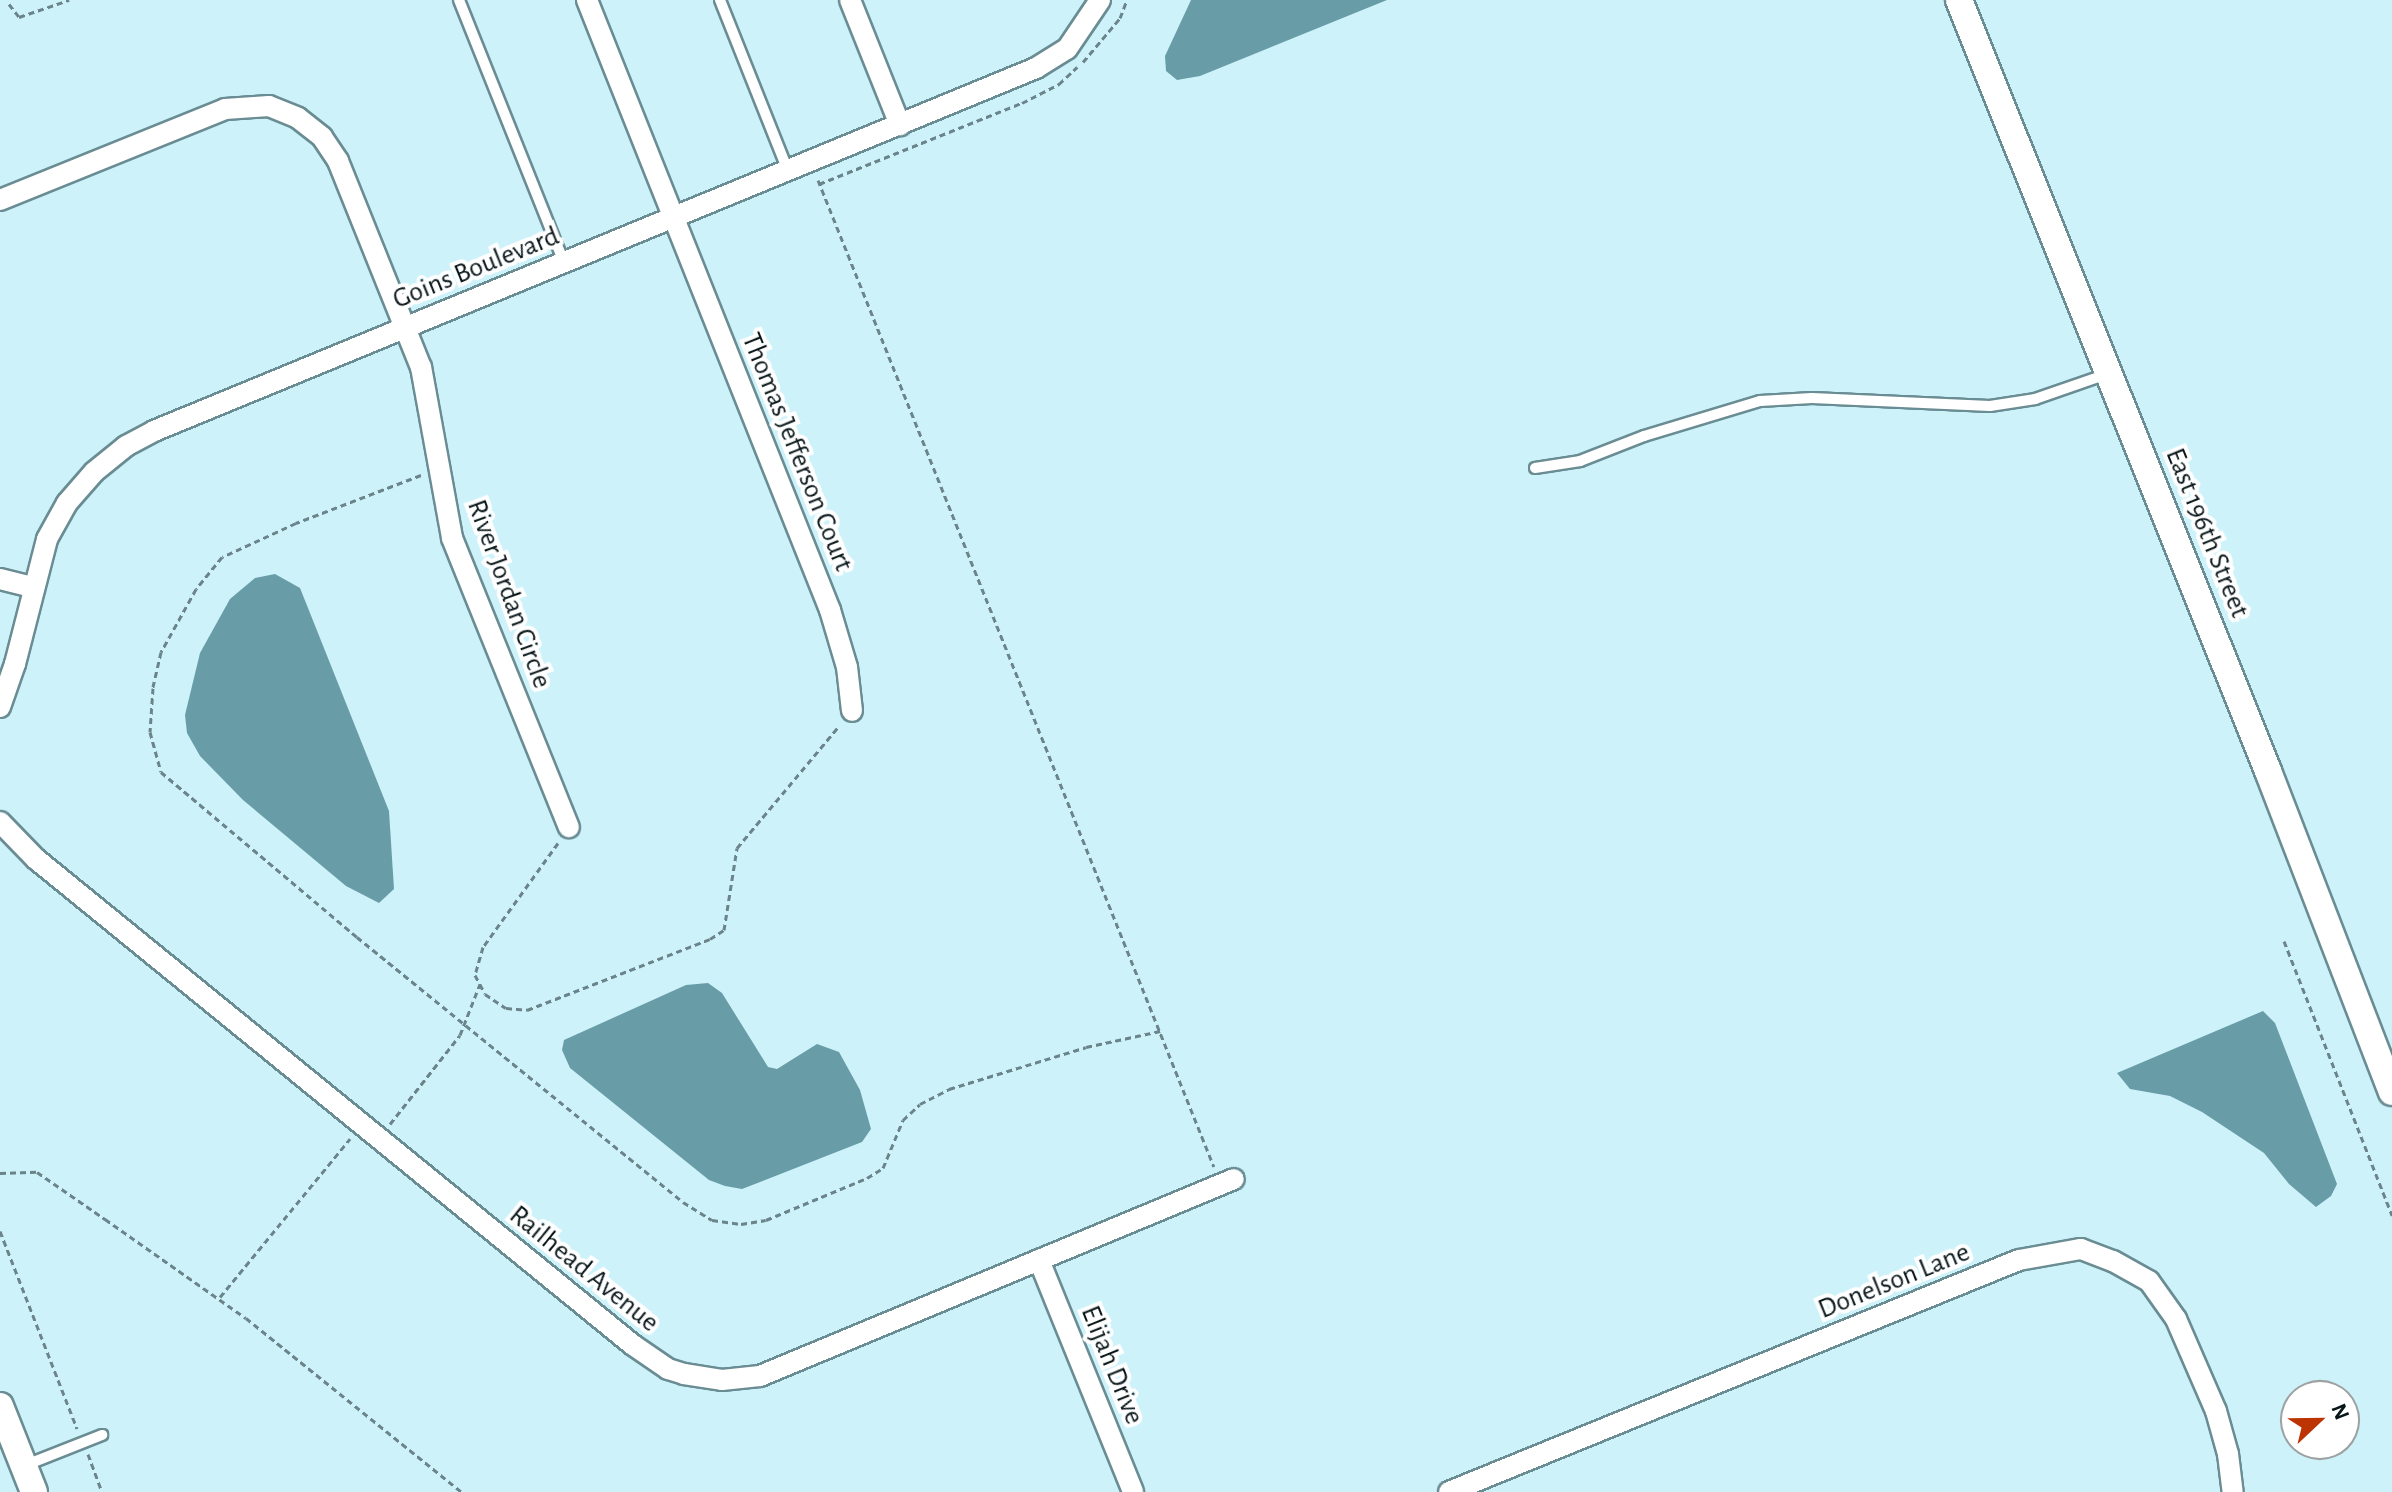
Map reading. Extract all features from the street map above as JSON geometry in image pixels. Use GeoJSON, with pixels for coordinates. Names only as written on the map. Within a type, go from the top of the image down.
{"type":"FeatureCollection","features":[{"type":"Feature","properties":{"kind":"street","name":"Thomas Jefferson Court"},"geometry":{"type":"LineString","coordinates":[[587,0],[838,633],[852,711]]}},
{"type":"Feature","properties":{"kind":"street"},"geometry":{"type":"LineString","coordinates":[[850,0],[900,125]]}},
{"type":"Feature","properties":{"kind":"street","name":"Goins Boulevard"},"geometry":{"type":"LineString","coordinates":[[0,707],[15,664],[32,587],[47,539],[67,503],[94,472],[126,446],[154,431],[900,125],[1052,59],[1078,37],[1100,0]]}},
{"type":"Feature","properties":{"kind":"street","name":"East 196th Street"},"geometry":{"type":"LineString","coordinates":[[1959,0],[2392,1092]]}},
{"type":"Feature","properties":{"kind":"street","name":"River Jordan Circle"},"geometry":{"type":"LineString","coordinates":[[0,200],[225,109],[269,106],[298,118],[331,148],[406,327],[426,386],[452,538],[569,827]]}},
{"type":"Feature","properties":{"kind":"street"},"geometry":{"type":"LineString","coordinates":[[0,579],[32,587]]}},
{"type":"Feature","properties":{"kind":"street","name":"Railhead Avenue"},"geometry":{"type":"LineString","coordinates":[[0,822],[36,859],[668,1369],[703,1379],[760,1376],[1227,1182]]}},
{"type":"Feature","properties":{"kind":"street","name":"Donelson Lane"},"geometry":{"type":"LineString","coordinates":[[1449,1492],[1497,1483],[2019,1260],[2081,1249],[2113,1261],[2149,1281],[2176,1319],[2216,1411],[2228,1454],[2233,1492]]}},
{"type":"Feature","properties":{"kind":"street","name":"Elijah Drive"},"geometry":{"type":"LineString","coordinates":[[1039,1260],[1133,1492]]}},
{"type":"Feature","properties":{"kind":"street"},"geometry":{"type":"LineString","coordinates":[[0,1406],[34,1492]]}},
{"type":"Feature","properties":{"kind":"lane"},"geometry":{"type":"LineString","coordinates":[[459,0],[564,263]]}},
{"type":"Feature","properties":{"kind":"lane"},"geometry":{"type":"LineString","coordinates":[[720,0],[788,171]]}},
{"type":"Feature","properties":{"kind":"lane"},"geometry":{"type":"LineString","coordinates":[[1535,468],[1580,461],[1644,436],[1760,401],[1812,398],[1990,406],[2035,399],[2109,373]]}},
{"type":"Feature","properties":{"kind":"lane"},"geometry":{"type":"LineString","coordinates":[[24,1466],[102,1435]]}},
{"type":"Feature","properties":{"kind":"path"},"geometry":{"type":"LineString","coordinates":[[9,4],[19,17],[69,0]]}},
{"type":"Feature","properties":{"kind":"path"},"geometry":{"type":"LineString","coordinates":[[810,161],[1160,1031],[1227,1182]]}},
{"type":"Feature","properties":{"kind":"path"},"geometry":{"type":"LineString","coordinates":[[439,469],[284,527],[222,557],[196,589],[161,652],[153,688],[150,732],[161,772],[178,790],[683,1202],[712,1220],[741,1224],[766,1220],[867,1178],[883,1168],[903,1120],[920,1104],[949,1089],[1086,1047],[1160,1031]]}},
{"type":"Feature","properties":{"kind":"path"},"geometry":{"type":"LineString","coordinates":[[569,827],[483,947],[475,975],[485,994],[506,1008],[527,1010],[710,939],[724,930],[737,848],[852,711]]}},
{"type":"Feature","properties":{"kind":"path"},"geometry":{"type":"LineString","coordinates":[[2284,941],[2392,1215]]}},
{"type":"Feature","properties":{"kind":"path"},"geometry":{"type":"LineString","coordinates":[[219,1299],[464,1025],[480,984]]}},
{"type":"Feature","properties":{"kind":"path"},"geometry":{"type":"LineString","coordinates":[[0,1173],[37,1172],[219,1299],[462,1492]]}},
{"type":"Feature","properties":{"kind":"path"},"geometry":{"type":"LineString","coordinates":[[0,1231],[102,1492]]}},
{"type":"Feature","properties":{"kind":"water"},"geometry":{"type":"Polygon","coordinates":[[[1191,0],[1387,0],[1200,76],[1177,80],[1166,71],[1165,56],[1191,0]]]}},
{"type":"Feature","properties":{"kind":"water"},"geometry":{"type":"Polygon","coordinates":[[[275,574],[300,588],[389,811],[394,889],[379,903],[346,886],[243,800],[200,756],[187,733],[185,715],[200,653],[230,599],[255,578],[275,574]]]}},
{"type":"Feature","properties":{"kind":"water"},"geometry":{"type":"Polygon","coordinates":[[[708,983],[722,993],[768,1067],[777,1069],[817,1044],[839,1052],[860,1090],[871,1129],[862,1142],[742,1189],[725,1186],[709,1180],[570,1068],[562,1050],[564,1040],[686,985],[708,983]]]}},
{"type":"Feature","properties":{"kind":"water"},"geometry":{"type":"Polygon","coordinates":[[[2263,1011],[2275,1023],[2337,1184],[2331,1196],[2316,1207],[2289,1184],[2264,1153],[2202,1112],[2170,1096],[2130,1089],[2117,1073],[2263,1011]]]}}]}
